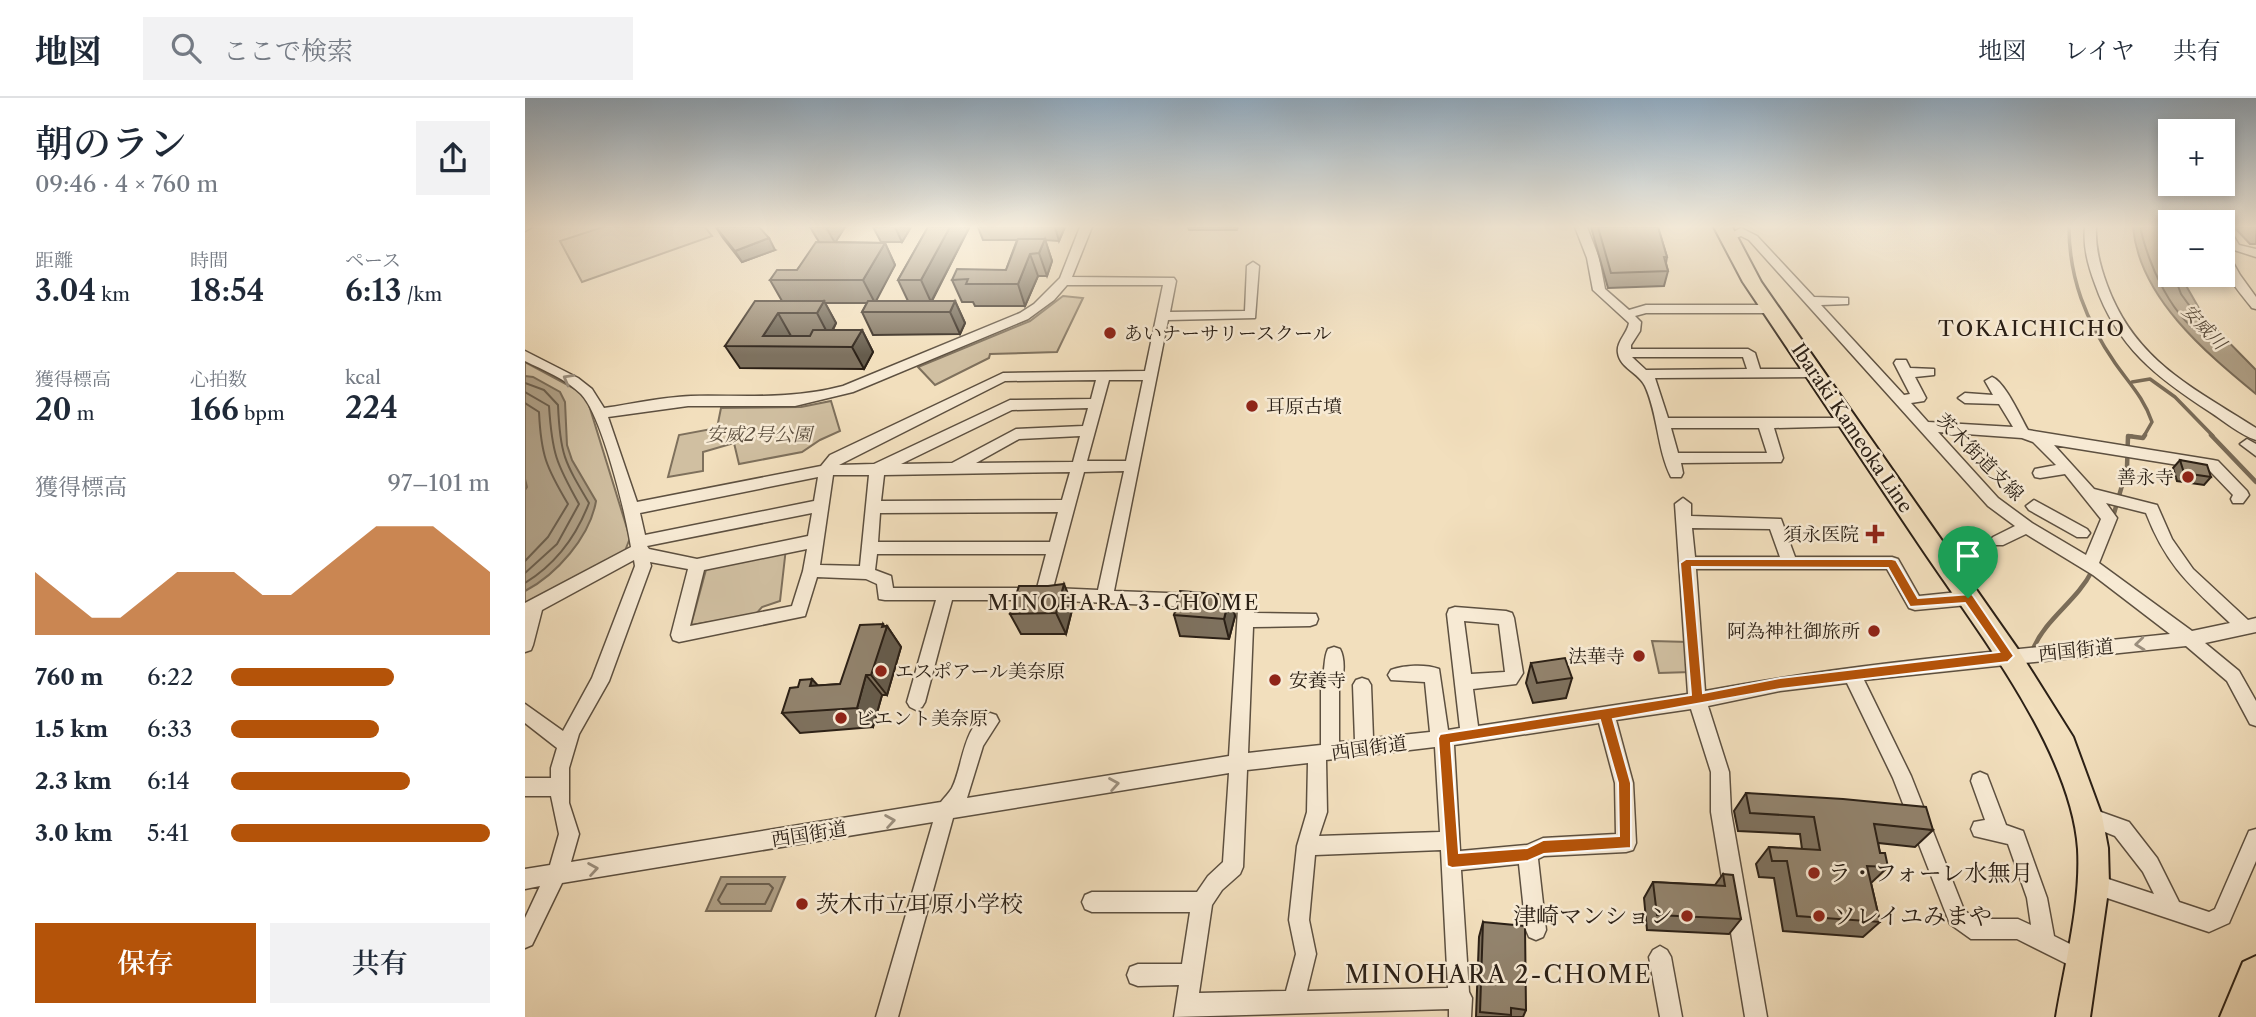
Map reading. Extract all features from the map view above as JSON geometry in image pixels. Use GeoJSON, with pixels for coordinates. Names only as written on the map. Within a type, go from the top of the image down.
{"type":"FeatureCollection","features":[{"type":"Feature","properties":{"kind":"highway"},"geometry":{"type":"LineString","coordinates":[[2239,1017],[2256,975]]}},
{"type":"Feature","properties":{"kind":"main road","name":"Ibaraki Kameoka Line"},"geometry":{"type":"LineString","coordinates":[[1747,270],[1770,309],[2008,656],[2059,737],[2087,816],[2093,848],[2093,884],[2073,1017]]}},
{"type":"Feature","properties":{"kind":"street"},"geometry":{"type":"LineString","coordinates":[[600,413],[688,401],[795,401],[848,389],[1024,316],[1051,298],[1065,281],[1069,270]]}},
{"type":"Feature","properties":{"kind":"street"},"geometry":{"type":"LineString","coordinates":[[1164,316],[1251,315],[1253,270]]}},
{"type":"Feature","properties":{"kind":"street"},"geometry":{"type":"LineString","coordinates":[[1595,270],[1599,290],[1635,322],[1635,328],[1624,345],[1624,353],[1626,359],[1646,374],[1655,391],[1676,473]]}},
{"type":"Feature","properties":{"kind":"street","name":"茨木街道支線"},"geometry":{"type":"LineString","coordinates":[[1781,270],[1993,502],[2027,527],[2090,565],[2189,639],[2233,676],[2256,718]]}},
{"type":"Feature","properties":{"kind":"street"},"geometry":{"type":"LineString","coordinates":[[2096,270],[2110,310],[2125,335],[2149,360],[2253,443]]}},
{"type":"Feature","properties":{"kind":"street"},"geometry":{"type":"LineString","coordinates":[[2235,277],[2256,304]]}},
{"type":"Feature","properties":{"kind":"street"},"geometry":{"type":"LineString","coordinates":[[1065,281],[1170,281],[1105,597]]}},
{"type":"Feature","properties":{"kind":"street"},"geometry":{"type":"LineString","coordinates":[[1809,301],[1844,301]]}},
{"type":"Feature","properties":{"kind":"street"},"geometry":{"type":"LineString","coordinates":[[1627,314],[1646,309],[1770,309]]}},
{"type":"Feature","properties":{"kind":"street"},"geometry":{"type":"LineString","coordinates":[[1624,353],[1748,353],[1755,374]]}},
{"type":"Feature","properties":{"kind":"street"},"geometry":{"type":"LineString","coordinates":[[525,355],[573,381],[587,392],[600,413],[632,509],[643,566],[600,681],[571,732],[560,768],[560,803],[569,834],[564,855],[525,938]]}},
{"type":"Feature","properties":{"kind":"street"},"geometry":{"type":"LineString","coordinates":[[1899,400],[1919,398],[1903,368],[1929,372]]}},
{"type":"Feature","properties":{"kind":"street"},"geometry":{"type":"LineString","coordinates":[[1646,374],[1815,373]]}},
{"type":"Feature","properties":{"kind":"street"},"geometry":{"type":"LineString","coordinates":[[1043,594],[1104,375]]}},
{"type":"Feature","properties":{"kind":"street"},"geometry":{"type":"LineString","coordinates":[[697,565],[679,635],[799,611],[811,571],[826,470],[835,459],[1003,377],[1152,375]]}},
{"type":"Feature","properties":{"kind":"street"},"geometry":{"type":"LineString","coordinates":[[1992,381],[2031,436],[2068,468],[2109,518],[2090,565]]}},
{"type":"Feature","properties":{"kind":"street"},"geometry":{"type":"LineString","coordinates":[[1965,398],[2005,400]]}},
{"type":"Feature","properties":{"kind":"street"},"geometry":{"type":"LineString","coordinates":[[877,469],[1010,405],[1097,403]]}},
{"type":"Feature","properties":{"kind":"street"},"geometry":{"type":"LineString","coordinates":[[1663,423],[1849,423]]}},
{"type":"Feature","properties":{"kind":"street"},"geometry":{"type":"LineString","coordinates":[[1672,458],[1776,458],[1765,423]]}},
{"type":"Feature","properties":{"kind":"street"},"geometry":{"type":"LineString","coordinates":[[1922,426],[2192,455],[2213,465],[2242,495],[2238,499]]}},
{"type":"Feature","properties":{"kind":"street"},"geometry":{"type":"LineString","coordinates":[[954,468],[1016,434],[1089,431]]}},
{"type":"Feature","properties":{"kind":"street"},"geometry":{"type":"LineString","coordinates":[[632,509],[826,470],[1132,466]]}},
{"type":"Feature","properties":{"kind":"street"},"geometry":{"type":"LineString","coordinates":[[2040,473],[2068,468]]}},
{"type":"Feature","properties":{"kind":"street"},"geometry":{"type":"LineString","coordinates":[[867,573],[877,469]]}},
{"type":"Feature","properties":{"kind":"street"},"geometry":{"type":"LineString","coordinates":[[2089,494],[2152,509],[2165,541],[2187,573],[2250,626]]}},
{"type":"Feature","properties":{"kind":"street"},"geometry":{"type":"LineString","coordinates":[[1683,504],[1697,700],[1720,772],[1721,812],[1750,1017]]}},
{"type":"Feature","properties":{"kind":"street"},"geometry":{"type":"LineString","coordinates":[[525,645],[530,608],[641,548],[819,506]]}},
{"type":"Feature","properties":{"kind":"street"},"geometry":{"type":"LineString","coordinates":[[873,507],[1069,506]]}},
{"type":"Feature","properties":{"kind":"street"},"geometry":{"type":"LineString","coordinates":[[2034,506],[2082,533]]}},
{"type":"Feature","properties":{"kind":"street"},"geometry":{"type":"LineString","coordinates":[[2041,536],[2057,519]]}},
{"type":"Feature","properties":{"kind":"street"},"geometry":{"type":"LineString","coordinates":[[1686,522],[1776,523],[1790,564]]}},
{"type":"Feature","properties":{"kind":"street"},"geometry":{"type":"LineString","coordinates":[[1998,541],[2027,527]]}},
{"type":"Feature","properties":{"kind":"street"},"geometry":{"type":"LineString","coordinates":[[641,548],[697,565],[814,541]]}},
{"type":"Feature","properties":{"kind":"street"},"geometry":{"type":"LineString","coordinates":[[870,548],[1057,548]]}},
{"type":"Feature","properties":{"kind":"street"},"geometry":{"type":"LineString","coordinates":[[1686,563],[1892,563],[1915,603],[1968,598]]}},
{"type":"Feature","properties":{"kind":"street"},"geometry":{"type":"LineString","coordinates":[[811,571],[867,573],[885,580],[885,594],[1043,594],[1247,603],[1236,763],[1239,795],[1233,867],[1215,883],[1202,902],[1186,1010],[1294,1001],[1460,1008],[1442,738],[1433,674],[1397,675]]}},
{"type":"Feature","properties":{"kind":"street"},"geometry":{"type":"LineString","coordinates":[[915,702],[946,594]]}},
{"type":"Feature","properties":{"kind":"street"},"geometry":{"type":"LineString","coordinates":[[1464,682],[1510,678],[1514,673],[1506,618],[1455,614],[1470,734]]}},
{"type":"Feature","properties":{"kind":"street"},"geometry":{"type":"LineString","coordinates":[[1245,620],[1310,619]]}},
{"type":"Feature","properties":{"kind":"street","name":"西国街道"},"geometry":{"type":"LineString","coordinates":[[525,879],[1236,763],[1470,734],[1697,700],[1780,684],[2008,656],[2189,639],[2250,626]]}},
{"type":"Feature","properties":{"kind":"street"},"geometry":{"type":"LineString","coordinates":[[1294,1001],[1306,954],[1299,919],[1307,846],[1317,812],[1330,680],[1334,679],[1334,654]]}},
{"type":"Feature","properties":{"kind":"street"},"geometry":{"type":"LineString","coordinates":[[1852,675],[1902,776],[1957,918],[1971,929],[2018,929],[2081,960]]}},
{"type":"Feature","properties":{"kind":"street"},"geometry":{"type":"LineString","coordinates":[[1362,685],[1364,748]]}},
{"type":"Feature","properties":{"kind":"street"},"geometry":{"type":"LineString","coordinates":[[525,712],[567,745]]}},
{"type":"Feature","properties":{"kind":"street"},"geometry":{"type":"LineString","coordinates":[[1307,846],[1371,845],[1395,841],[1451,851],[1528,854],[1543,847],[1626,843],[1624,783],[1605,714]]}},
{"type":"Feature","properties":{"kind":"street"},"geometry":{"type":"LineString","coordinates":[[887,1017],[945,812],[960,793],[975,743],[990,721]]}},
{"type":"Feature","properties":{"kind":"street"},"geometry":{"type":"LineString","coordinates":[[1980,781],[1990,830],[2016,838],[2023,851],[2037,898],[2045,943]]}},
{"type":"Feature","properties":{"kind":"street"},"geometry":{"type":"LineString","coordinates":[[525,787],[560,787]]}},
{"type":"Feature","properties":{"kind":"street"},"geometry":{"type":"LineString","coordinates":[[2087,816],[2122,829],[2150,865],[2171,907]]}},
{"type":"Feature","properties":{"kind":"street"},"geometry":{"type":"LineString","coordinates":[[2093,884],[2171,907],[2210,922],[2222,916],[2256,838]]}},
{"type":"Feature","properties":{"kind":"street"},"geometry":{"type":"LineString","coordinates":[[1528,854],[1536,930]]}},
{"type":"Feature","properties":{"kind":"street"},"geometry":{"type":"LineString","coordinates":[[1093,902],[1202,902]]}},
{"type":"Feature","properties":{"kind":"street"},"geometry":{"type":"LineString","coordinates":[[1660,957],[1671,1017]]}},
{"type":"Feature","properties":{"kind":"street"},"geometry":{"type":"LineString","coordinates":[[1137,975],[1181,974],[1192,979]]}},
{"type":"Feature","properties":{"kind":"green space"},"geometry":{"type":"Polygon","coordinates":[[[576,270],[616,270],[582,282],[576,270]]]}},
{"type":"Feature","properties":{"kind":"green space"},"geometry":{"type":"Polygon","coordinates":[[[1063,296],[1083,298],[1057,352],[990,354],[989,358],[935,385],[918,367],[1030,321],[1063,296]]]}},
{"type":"Feature","properties":{"kind":"green space"},"geometry":{"type":"Polygon","coordinates":[[[525,362],[579,391],[588,402],[630,538],[623,556],[525,607],[525,362]]]}},
{"type":"Feature","properties":{"kind":"green space","name":"安威2号公園"},"geometry":{"type":"Polygon","coordinates":[[[831,401],[840,431],[802,452],[739,464],[734,443],[703,452],[703,471],[668,477],[679,435],[717,428],[721,408],[801,407],[831,401]]]}},
{"type":"Feature","properties":{"kind":"green space"},"geometry":{"type":"Polygon","coordinates":[[[786,548],[780,601],[762,607],[755,615],[691,625],[707,566],[786,548]]]}},
{"type":"Feature","properties":{"kind":"green space"},"geometry":{"type":"Polygon","coordinates":[[[1652,641],[1689,642],[1691,672],[1659,673],[1652,641]]]}},
{"type":"Feature","properties":{"kind":"water","name":"安威川"},"geometry":{"type":"Polygon","coordinates":[[[2145,270],[2158,270],[2158,287],[2187,287],[2204,317],[2256,370],[2256,394],[2196,341],[2161,300],[2145,270]]]}},
{"type":"Feature","properties":{"kind":"water"},"geometry":{"type":"Polygon","coordinates":[[[525,376],[533,377],[560,392],[565,402],[567,445],[572,460],[596,501],[587,528],[570,554],[548,575],[525,591],[527,487],[525,376]]]}},
{"type":"Feature","properties":{"kind":"water"},"geometry":{"type":"Polygon","coordinates":[[[721,877],[785,877],[771,911],[706,911],[721,877]]]}},
{"type":"Feature","properties":{"kind":"building"},"geometry":{"type":"Polygon","coordinates":[[[777,270],[869,270],[863,280],[770,280],[777,270]]]}},
{"type":"Feature","properties":{"kind":"building"},"geometry":{"type":"Polygon","coordinates":[[[904,270],[927,270],[921,280],[898,280],[904,270]]]}},
{"type":"Feature","properties":{"kind":"building"},"geometry":{"type":"Polygon","coordinates":[[[957,270],[1024,270],[1018,284],[966,284],[968,279],[952,280],[957,270]]]}},
{"type":"Feature","properties":{"kind":"building"},"geometry":{"type":"Polygon","coordinates":[[[1610,270],[1668,271],[1611,273],[1610,270]]]}},
{"type":"Feature","properties":{"kind":"building"},"geometry":{"type":"Polygon","coordinates":[[[755,301],[824,301],[817,313],[778,313],[763,336],[810,336],[813,330],[862,330],[852,347],[725,346],[755,301]]]}},
{"type":"Feature","properties":{"kind":"building"},"geometry":{"type":"Polygon","coordinates":[[[868,301],[955,301],[950,312],[862,312],[868,301]]]}},
{"type":"Feature","properties":{"kind":"building"},"geometry":{"type":"Polygon","coordinates":[[[2180,460],[2207,465],[2211,477],[2184,473],[2180,460]]]}},
{"type":"Feature","properties":{"kind":"building"},"geometry":{"type":"Polygon","coordinates":[[[1064,584],[1056,613],[1010,614],[1019,586],[1064,584]]]}},
{"type":"Feature","properties":{"kind":"building"},"geometry":{"type":"Polygon","coordinates":[[[1180,591],[1230,595],[1224,619],[1174,615],[1180,591]]]}},
{"type":"Feature","properties":{"kind":"building"},"geometry":{"type":"Polygon","coordinates":[[[883,624],[882,627],[887,626],[871,675],[866,675],[857,708],[782,713],[790,688],[798,687],[800,680],[812,679],[810,686],[840,684],[860,625],[883,624]]]}},
{"type":"Feature","properties":{"kind":"building"},"geometry":{"type":"Polygon","coordinates":[[[1565,658],[1572,678],[1537,683],[1531,663],[1565,658]]]}},
{"type":"Feature","properties":{"kind":"building"},"geometry":{"type":"Polygon","coordinates":[[[1746,793],[1926,807],[1933,830],[1874,824],[1880,853],[1885,853],[1888,867],[1867,866],[1880,922],[1797,916],[1787,861],[1772,861],[1769,847],[1820,850],[1814,817],[1750,813],[1746,793]]]}},
{"type":"Feature","properties":{"kind":"building"},"geometry":{"type":"Polygon","coordinates":[[[1723,874],[1733,875],[1741,919],[1657,915],[1653,882],[1725,886],[1723,874]]]}},
{"type":"Feature","properties":{"kind":"building"},"geometry":{"type":"Polygon","coordinates":[[[1483,922],[1525,926],[1526,1010],[1511,1008],[1511,1015],[1480,1012],[1483,922]]]}},
{"type":"Feature","properties":{"kind":"waterway"},"geometry":{"type":"LineString","coordinates":[[2073,270],[2081,298],[2096,331],[2149,413],[2152,422],[2144,436]]}},
{"type":"Feature","properties":{"kind":"waterway"},"geometry":{"type":"LineString","coordinates":[[2132,382],[2150,379],[2175,397],[2213,436]]}},
{"type":"Feature","properties":{"kind":"waterway"},"geometry":{"type":"LineString","coordinates":[[2128,436],[2143,438],[2145,435]]}},
{"type":"Feature","properties":{"kind":"waterway"},"geometry":{"type":"LineString","coordinates":[[2211,435],[2256,482]]}},
{"type":"Feature","properties":{"kind":"waterway"},"geometry":{"type":"LineString","coordinates":[[2113,517],[2127,468],[2128,436]]}},
{"type":"Feature","properties":{"kind":"waterway"},"geometry":{"type":"LineString","coordinates":[[2033,649],[2046,628],[2086,582],[2092,571]]}},
{"type":"Feature","properties":{"kind":"place","name":"あいナーサリースクール"},"geometry":{"type":"Point","coordinates":[1110,333]}},
{"type":"Feature","properties":{"kind":"place","name":"耳原古墳"},"geometry":{"type":"Point","coordinates":[1252,406]}},
{"type":"Feature","properties":{"kind":"place","name":"善永寺"},"geometry":{"type":"Point","coordinates":[2188,477]}},
{"type":"Feature","properties":{"kind":"place","name":"須永医院"},"geometry":{"type":"Point","coordinates":[1875,534]}},
{"type":"Feature","properties":{"kind":"place","name":"阿為神社御旅所"},"geometry":{"type":"Point","coordinates":[1874,631]}},
{"type":"Feature","properties":{"kind":"place","name":"法華寺"},"geometry":{"type":"Point","coordinates":[1639,656]}},
{"type":"Feature","properties":{"kind":"place","name":"エスポアール美奈原"},"geometry":{"type":"Point","coordinates":[881,671]}},
{"type":"Feature","properties":{"kind":"place","name":"安養寺"},"geometry":{"type":"Point","coordinates":[1275,680]}},
{"type":"Feature","properties":{"kind":"place","name":"ビエント美奈原"},"geometry":{"type":"Point","coordinates":[841,718]}},
{"type":"Feature","properties":{"kind":"place","name":"ラ・フォーレ水無月"},"geometry":{"type":"Point","coordinates":[1814,873]}},
{"type":"Feature","properties":{"kind":"place","name":"茨木市立耳原小学校"},"geometry":{"type":"Point","coordinates":[802,904]}},
{"type":"Feature","properties":{"kind":"place","name":"津崎マンション"},"geometry":{"type":"Point","coordinates":[1687,916]}},
{"type":"Feature","properties":{"kind":"place","name":"ソレイユみまや"},"geometry":{"type":"Point","coordinates":[1819,916]}},
{"type":"Feature","properties":{"kind":"district","name":"TOKAICHICHO"},"geometry":{"type":"Point","coordinates":[2032,328]}},
{"type":"Feature","properties":{"kind":"district","name":"MINOHARA 3-CHOME"},"geometry":{"type":"Point","coordinates":[1124,602]}},
{"type":"Feature","properties":{"kind":"district","name":"MINOHARA 2-CHOME"},"geometry":{"type":"Point","coordinates":[1499,974]}},
{"type":"Feature","properties":{"kind":"route"},"geometry":{"type":"LineString","coordinates":[[1968,598],[1915,603],[1892,563],[1686,563],[1697,700],[1605,714],[1624,783],[1627,802],[1626,843],[1543,847],[1528,854],[1452,861],[1444,738],[1697,700],[1780,684],[2008,656],[1968,598]]}}]}
